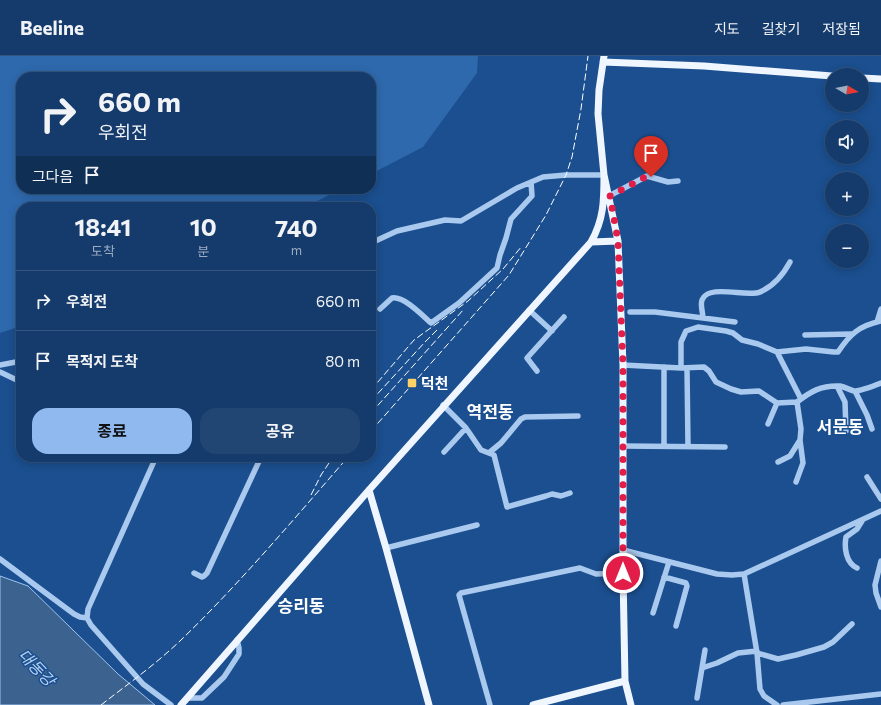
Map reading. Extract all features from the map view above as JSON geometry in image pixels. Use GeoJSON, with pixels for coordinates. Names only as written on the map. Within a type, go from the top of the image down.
{"type":"FeatureCollection","features":[{"type":"Feature","properties":{"kind":"main road"},"geometry":{"type":"LineString","coordinates":[[181,705],[369,490],[591,242],[600,222],[604,199],[604,175],[598,114],[603,59],[825,75]]}},
{"type":"Feature","properties":{"kind":"main road"},"geometry":{"type":"LineString","coordinates":[[869,78],[881,79]]}},
{"type":"Feature","properties":{"kind":"main road"},"geometry":{"type":"LineString","coordinates":[[604,175],[610,196],[618,241],[623,365],[623,573],[625,681],[632,705]]}},
{"type":"Feature","properties":{"kind":"main road"},"geometry":{"type":"LineString","coordinates":[[591,242],[618,241]]}},
{"type":"Feature","properties":{"kind":"main road"},"geometry":{"type":"LineString","coordinates":[[369,490],[429,705]]}},
{"type":"Feature","properties":{"kind":"main road"},"geometry":{"type":"LineString","coordinates":[[532,705],[625,681]]}},
{"type":"Feature","properties":{"kind":"street"},"geometry":{"type":"LineString","coordinates":[[376,241],[395,232],[444,220],[461,222],[517,188],[552,175],[604,175]]}},
{"type":"Feature","properties":{"kind":"street"},"geometry":{"type":"LineString","coordinates":[[610,196],[647,176],[668,182],[678,181]]}},
{"type":"Feature","properties":{"kind":"street"},"geometry":{"type":"LineString","coordinates":[[380,309],[392,298],[399,298],[410,305],[431,323],[459,303],[497,268],[511,219],[532,196],[533,181]]}},
{"type":"Feature","properties":{"kind":"street"},"geometry":{"type":"LineString","coordinates":[[703,318],[702,300],[706,295],[731,291],[760,293],[771,286],[783,275],[790,262]]}},
{"type":"Feature","properties":{"kind":"street"},"geometry":{"type":"LineString","coordinates":[[805,335],[851,334],[879,322],[881,309]]}},
{"type":"Feature","properties":{"kind":"street"},"geometry":{"type":"LineString","coordinates":[[529,310],[552,331]]}},
{"type":"Feature","properties":{"kind":"street"},"geometry":{"type":"LineString","coordinates":[[630,312],[655,312],[735,322]]}},
{"type":"Feature","properties":{"kind":"street"},"geometry":{"type":"LineString","coordinates":[[537,371],[527,358],[564,317]]}},
{"type":"Feature","properties":{"kind":"street"},"geometry":{"type":"LineString","coordinates":[[688,446],[682,338],[686,331],[698,327],[726,330],[742,340],[758,344],[777,352],[806,349],[838,352],[851,334]]}},
{"type":"Feature","properties":{"kind":"street"},"geometry":{"type":"LineString","coordinates":[[777,352],[799,401],[801,429],[800,440],[803,463],[796,482]]}},
{"type":"Feature","properties":{"kind":"street"},"geometry":{"type":"LineString","coordinates":[[0,365],[16,362]]}},
{"type":"Feature","properties":{"kind":"street"},"geometry":{"type":"LineString","coordinates":[[623,365],[684,368],[704,367],[709,371],[716,382],[741,392],[759,391],[777,403],[799,401],[803,396],[813,390],[837,386],[855,391],[872,387],[881,382]]}},
{"type":"Feature","properties":{"kind":"street"},"geometry":{"type":"LineString","coordinates":[[664,367],[664,446]]}},
{"type":"Feature","properties":{"kind":"street"},"geometry":{"type":"LineString","coordinates":[[0,372],[16,380]]}},
{"type":"Feature","properties":{"kind":"street"},"geometry":{"type":"LineString","coordinates":[[837,386],[845,402],[846,431]]}},
{"type":"Feature","properties":{"kind":"street"},"geometry":{"type":"LineString","coordinates":[[855,391],[872,429]]}},
{"type":"Feature","properties":{"kind":"street"},"geometry":{"type":"LineString","coordinates":[[768,424],[777,403]]}},
{"type":"Feature","properties":{"kind":"street"},"geometry":{"type":"LineString","coordinates":[[444,406],[466,428],[481,450],[490,452],[494,455],[507,507],[552,494],[561,496],[570,493]]}},
{"type":"Feature","properties":{"kind":"street"},"geometry":{"type":"LineString","coordinates":[[490,452],[501,443],[521,419],[526,417],[578,416]]}},
{"type":"Feature","properties":{"kind":"street"},"geometry":{"type":"LineString","coordinates":[[444,452],[466,428]]}},
{"type":"Feature","properties":{"kind":"street"},"geometry":{"type":"LineString","coordinates":[[778,462],[790,456],[800,440]]}},
{"type":"Feature","properties":{"kind":"street"},"geometry":{"type":"LineString","coordinates":[[623,446],[725,447]]}},
{"type":"Feature","properties":{"kind":"street"},"geometry":{"type":"LineString","coordinates":[[154,462],[88,610],[87,618],[91,625],[143,684],[171,705]]}},
{"type":"Feature","properties":{"kind":"street"},"geometry":{"type":"LineString","coordinates":[[194,573],[202,577],[207,573],[259,462]]}},
{"type":"Feature","properties":{"kind":"street"},"geometry":{"type":"LineString","coordinates":[[867,477],[881,499]]}},
{"type":"Feature","properties":{"kind":"street"},"geometry":{"type":"LineString","coordinates":[[623,550],[717,574],[744,574],[881,512]]}},
{"type":"Feature","properties":{"kind":"street"},"geometry":{"type":"LineString","coordinates":[[857,568],[850,564],[845,548],[845,540],[846,537],[857,529],[862,521]]}},
{"type":"Feature","properties":{"kind":"street"},"geometry":{"type":"LineString","coordinates":[[386,548],[477,525]]}},
{"type":"Feature","properties":{"kind":"street"},"geometry":{"type":"LineString","coordinates":[[0,559],[74,614],[87,618]]}},
{"type":"Feature","properties":{"kind":"street"},"geometry":{"type":"LineString","coordinates":[[881,561],[875,585],[881,607]]}},
{"type":"Feature","properties":{"kind":"street"},"geometry":{"type":"LineString","coordinates":[[653,613],[669,562]]}},
{"type":"Feature","properties":{"kind":"street"},"geometry":{"type":"LineString","coordinates":[[490,705],[460,595],[461,593],[580,568],[596,574],[623,573]]}},
{"type":"Feature","properties":{"kind":"street"},"geometry":{"type":"LineString","coordinates":[[744,574],[757,652],[760,689],[764,696],[777,705]]}},
{"type":"Feature","properties":{"kind":"street"},"geometry":{"type":"LineString","coordinates":[[664,577],[686,583],[687,586],[676,626]]}},
{"type":"Feature","properties":{"kind":"street"},"geometry":{"type":"LineString","coordinates":[[702,668],[738,653],[757,652],[778,658],[796,655],[824,647],[833,642],[852,624]]}},
{"type":"Feature","properties":{"kind":"street"},"geometry":{"type":"LineString","coordinates":[[187,698],[202,698],[224,677],[239,654],[237,640]]}},
{"type":"Feature","properties":{"kind":"street"},"geometry":{"type":"LineString","coordinates":[[697,698],[705,650]]}},
{"type":"Feature","properties":{"kind":"street"},"geometry":{"type":"LineString","coordinates":[[783,705],[881,694]]}},
{"type":"Feature","properties":{"kind":"shaded area"},"geometry":{"type":"Polygon","coordinates":[[[0,56],[478,56],[477,73],[423,147],[376,171],[376,72],[16,72],[16,194],[331,194],[315,202],[16,202],[16,328],[0,333],[0,56]]]}},
{"type":"Feature","properties":{"kind":"water","name":"대동강"},"geometry":{"type":"Polygon","coordinates":[[[0,576],[28,586],[118,674],[155,705],[0,705],[0,576]]]}},
{"type":"Feature","properties":{"kind":"railway"},"geometry":{"type":"LineString","coordinates":[[376,425],[509,275],[546,215],[566,175],[572,157],[581,109],[588,56]]}},
{"type":"Feature","properties":{"kind":"railway"},"geometry":{"type":"LineString","coordinates":[[376,384],[414,340],[468,301],[503,269],[522,246]]}},
{"type":"Feature","properties":{"kind":"railway"},"geometry":{"type":"LineString","coordinates":[[376,407],[464,309]]}},
{"type":"Feature","properties":{"kind":"railway"},"geometry":{"type":"LineString","coordinates":[[376,396],[439,328]]}},
{"type":"Feature","properties":{"kind":"railway"},"geometry":{"type":"LineString","coordinates":[[311,495],[330,462]]}},
{"type":"Feature","properties":{"kind":"railway"},"geometry":{"type":"LineString","coordinates":[[101,705],[162,657],[203,618],[266,550],[344,462]]}},
{"type":"Feature","properties":{"kind":"place","name":"덕천"},"geometry":{"type":"Point","coordinates":[412,383]}},
{"type":"Feature","properties":{"kind":"district","name":"역전동"},"geometry":{"type":"Point","coordinates":[490,411]}},
{"type":"Feature","properties":{"kind":"district","name":"서문동"},"geometry":{"type":"Point","coordinates":[840,426]}},
{"type":"Feature","properties":{"kind":"district","name":"승리동"},"geometry":{"type":"Point","coordinates":[301,605]}},
{"type":"Feature","properties":{"kind":"route"},"geometry":{"type":"LineString","coordinates":[[623,573],[623,365],[618,241],[610,196],[647,176],[651,177]]}}]}
